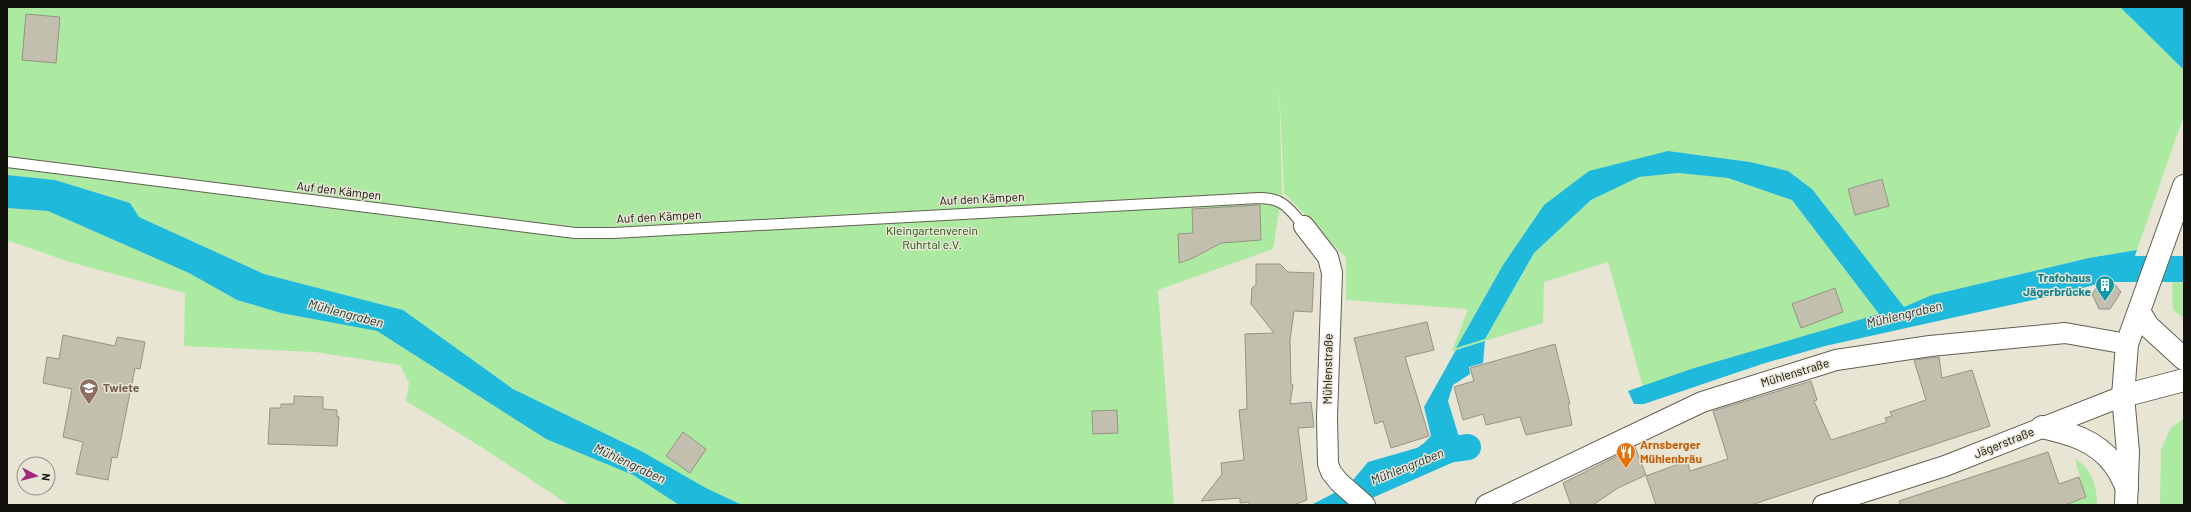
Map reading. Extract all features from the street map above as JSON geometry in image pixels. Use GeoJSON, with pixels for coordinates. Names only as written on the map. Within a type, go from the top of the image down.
{"type":"FeatureCollection","features":[{"type":"Feature","properties":{"kind":"main road"},"geometry":{"type":"LineString","coordinates":[[2127,496],[2128,452],[2123,396],[2127,344],[2140,313],[2184,186]]}},
{"type":"Feature","properties":{"kind":"main road"},"geometry":{"type":"LineString","coordinates":[[2140,313],[2148,326],[2184,359]]}},
{"type":"Feature","properties":{"kind":"main road","name":"Jägerstraße"},"geometry":{"type":"LineString","coordinates":[[2123,396],[2184,380]]}},
{"type":"Feature","properties":{"kind":"main road"},"geometry":{"type":"LineString","coordinates":[[2042,428],[2074,434],[2094,445],[2113,463],[2127,496]]}},
{"type":"Feature","properties":{"kind":"street","name":"Mühlenstraße"},"geometry":{"type":"LineString","coordinates":[[1304,226],[1328,256],[1331,268],[1326,417],[1328,464],[1331,472],[1338,482],[1365,505]]}},
{"type":"Feature","properties":{"kind":"street","name":"Mühlenstraße"},"geometry":{"type":"LineString","coordinates":[[1486,505],[1702,402],[1836,360],[1930,346],[2065,333],[2127,344]]}},
{"type":"Feature","properties":{"kind":"street","name":"Jägerstraße"},"geometry":{"type":"LineString","coordinates":[[1823,505],[1945,466],[2123,396]]}},
{"type":"Feature","properties":{"kind":"lane","name":"Auf den Kämpen"},"geometry":{"type":"LineString","coordinates":[[7,162],[575,233],[613,233],[1259,198],[1278,200],[1288,207],[1304,226]]}},
{"type":"Feature","properties":{"kind":"green space","name":"Kleingartenverein Ruhrtal e.V."},"geometry":{"type":"Polygon","coordinates":[[[7,7],[2120,7],[2184,70],[2184,115],[2137,250],[2089,258],[1932,295],[1904,308],[1812,189],[1788,171],[1750,162],[1668,151],[1544,205],[1503,265],[1456,348],[1485,339],[1534,253],[1591,200],[1639,177],[1678,173],[1728,178],[1792,200],[1879,314],[1691,369],[1643,387],[1608,262],[1544,282],[1543,323],[1452,351],[1468,309],[1346,300],[1346,258],[1284,193],[1279,82],[1282,193],[1273,249],[1158,290],[1174,505],[742,505],[706,488],[641,451],[513,389],[403,310],[264,274],[139,217],[130,203],[55,180],[7,175],[7,7]]]}},
{"type":"Feature","properties":{"kind":"green space"},"geometry":{"type":"Polygon","coordinates":[[[7,208],[48,211],[189,273],[237,300],[281,313],[377,331],[546,439],[633,475],[679,505],[569,505],[483,448],[406,401],[409,383],[400,365],[315,352],[184,346],[185,293],[73,263],[9,241],[7,249],[7,208]]]}},
{"type":"Feature","properties":{"kind":"green space"},"geometry":{"type":"Polygon","coordinates":[[[2184,253],[2184,261],[2176,282],[2184,283],[2184,318],[2173,310],[2172,286],[2184,253]]]}},
{"type":"Feature","properties":{"kind":"green space"},"geometry":{"type":"Polygon","coordinates":[[[2184,418],[2184,505],[2160,505],[2161,450],[2170,429],[2184,418]]]}},
{"type":"Feature","properties":{"kind":"green space"},"geometry":{"type":"Polygon","coordinates":[[[2075,459],[2086,467],[2095,485],[2097,505],[2066,505],[2085,496],[2075,459]]]}},
{"type":"Feature","properties":{"kind":"water"},"geometry":{"type":"Polygon","coordinates":[[[2120,7],[2184,7],[2184,70],[2120,7]]]}},
{"type":"Feature","properties":{"kind":"water"},"geometry":{"type":"Polygon","coordinates":[[[1668,151],[1750,162],[1788,171],[1812,189],[1904,307],[1932,295],[2089,258],[2137,250],[2128,276],[2056,295],[1825,346],[1762,364],[1644,404],[1634,404],[1628,391],[1691,369],[1879,314],[1792,200],[1728,178],[1678,173],[1639,177],[1591,200],[1534,253],[1485,339],[1456,348],[1503,265],[1544,205],[1589,171],[1668,151]]]}},
{"type":"Feature","properties":{"kind":"water"},"geometry":{"type":"Polygon","coordinates":[[[7,175],[55,180],[130,203],[139,217],[264,274],[403,310],[513,389],[641,451],[706,488],[742,505],[679,505],[633,475],[546,439],[377,331],[281,313],[237,300],[189,273],[48,211],[7,208],[7,175]]]}},
{"type":"Feature","properties":{"kind":"water"},"geometry":{"type":"Polygon","coordinates":[[[1485,341],[1483,363],[1469,367],[1470,374],[1453,385],[1448,401],[1465,457],[1365,502],[1348,486],[1368,462],[1420,447],[1431,436],[1424,407],[1456,350],[1485,341]]]}},
{"type":"Feature","properties":{"kind":"water"},"geometry":{"type":"Polygon","coordinates":[[[1342,489],[1361,505],[1311,505],[1342,489]]]}},
{"type":"Feature","properties":{"kind":"building"},"geometry":{"type":"Polygon","coordinates":[[[26,14],[60,17],[56,63],[22,60],[26,14]]]}},
{"type":"Feature","properties":{"kind":"building"},"geometry":{"type":"Polygon","coordinates":[[[1882,179],[1889,206],[1855,215],[1848,189],[1882,179]]]}},
{"type":"Feature","properties":{"kind":"building"},"geometry":{"type":"Polygon","coordinates":[[[1260,205],[1261,240],[1221,243],[1193,258],[1179,263],[1178,234],[1193,233],[1192,209],[1260,205]]]}},
{"type":"Feature","properties":{"kind":"building"},"geometry":{"type":"Polygon","coordinates":[[[1256,264],[1280,264],[1288,272],[1314,273],[1312,312],[1294,311],[1290,340],[1291,384],[1293,385],[1290,404],[1311,402],[1314,427],[1298,428],[1307,500],[1293,505],[1249,505],[1249,502],[1240,503],[1240,498],[1201,501],[1222,474],[1221,463],[1244,460],[1239,410],[1247,409],[1245,334],[1274,333],[1251,304],[1252,288],[1256,285],[1256,264]]]}},
{"type":"Feature","properties":{"kind":"building","name":"Trafohaus Jägerbrücke"},"geometry":{"type":"Polygon","coordinates":[[[2112,281],[2121,292],[2110,309],[2099,309],[2092,294],[2098,286],[2112,281]]]}},
{"type":"Feature","properties":{"kind":"building"},"geometry":{"type":"Polygon","coordinates":[[[1835,288],[1843,312],[1801,328],[1792,304],[1835,288]]]}},
{"type":"Feature","properties":{"kind":"building"},"geometry":{"type":"Polygon","coordinates":[[[1427,322],[1434,350],[1405,357],[1429,436],[1391,448],[1383,421],[1375,424],[1354,338],[1427,322]]]}},
{"type":"Feature","properties":{"kind":"building"},"geometry":{"type":"Polygon","coordinates":[[[63,335],[115,346],[117,337],[145,342],[140,369],[135,368],[117,458],[112,457],[108,480],[76,474],[83,442],[63,437],[72,389],[43,383],[47,357],[59,359],[63,335]]]}},
{"type":"Feature","properties":{"kind":"building"},"geometry":{"type":"Polygon","coordinates":[[[1555,344],[1570,404],[1568,404],[1572,425],[1526,435],[1520,417],[1486,425],[1483,414],[1463,420],[1454,387],[1474,381],[1470,368],[1555,344]]]}},
{"type":"Feature","properties":{"kind":"building"},"geometry":{"type":"Polygon","coordinates":[[[1939,357],[1942,378],[1972,370],[1990,426],[1751,505],[1656,505],[1646,476],[1687,461],[1690,471],[1728,459],[1713,411],[1811,381],[1817,400],[1814,401],[1831,440],[1887,422],[1885,418],[1892,416],[1890,412],[1926,400],[1914,360],[1939,357]]]}},
{"type":"Feature","properties":{"kind":"building"},"geometry":{"type":"Polygon","coordinates":[[[294,396],[323,397],[323,409],[337,410],[337,417],[339,417],[337,446],[268,444],[270,408],[281,408],[281,404],[294,404],[294,396]]]}},
{"type":"Feature","properties":{"kind":"building"},"geometry":{"type":"Polygon","coordinates":[[[1117,410],[1118,433],[1093,434],[1092,411],[1117,410]]]}},
{"type":"Feature","properties":{"kind":"building"},"geometry":{"type":"Polygon","coordinates":[[[683,432],[706,449],[690,473],[666,456],[683,432]]]}},
{"type":"Feature","properties":{"kind":"building"},"geometry":{"type":"Polygon","coordinates":[[[1635,447],[1646,475],[1618,488],[1593,505],[1571,505],[1563,483],[1635,447]]]}},
{"type":"Feature","properties":{"kind":"building"},"geometry":{"type":"Polygon","coordinates":[[[2048,452],[2059,484],[2079,477],[2086,497],[2065,505],[1900,505],[1899,501],[2048,452]]]}},
{"type":"Feature","properties":{"kind":"waterway","name":"Mühlengraben"},"geometry":{"type":"LineString","coordinates":[[2095,271],[2103,269],[2184,269]]}},
{"type":"Feature","properties":{"kind":"waterway","name":"Mühlengraben"},"geometry":{"type":"LineString","coordinates":[[1428,456],[1446,450],[1468,447]]}},
{"type":"Feature","properties":{"kind":"place","name":"Trafohaus Jägerbrücke"},"geometry":{"type":"Point","coordinates":[2105,302]}},
{"type":"Feature","properties":{"kind":"place","name":"Twiete"},"geometry":{"type":"Point","coordinates":[89,405]}},
{"type":"Feature","properties":{"kind":"place","name":"Arnsberger Mühlenbräu"},"geometry":{"type":"Point","coordinates":[1626,469]}}]}
